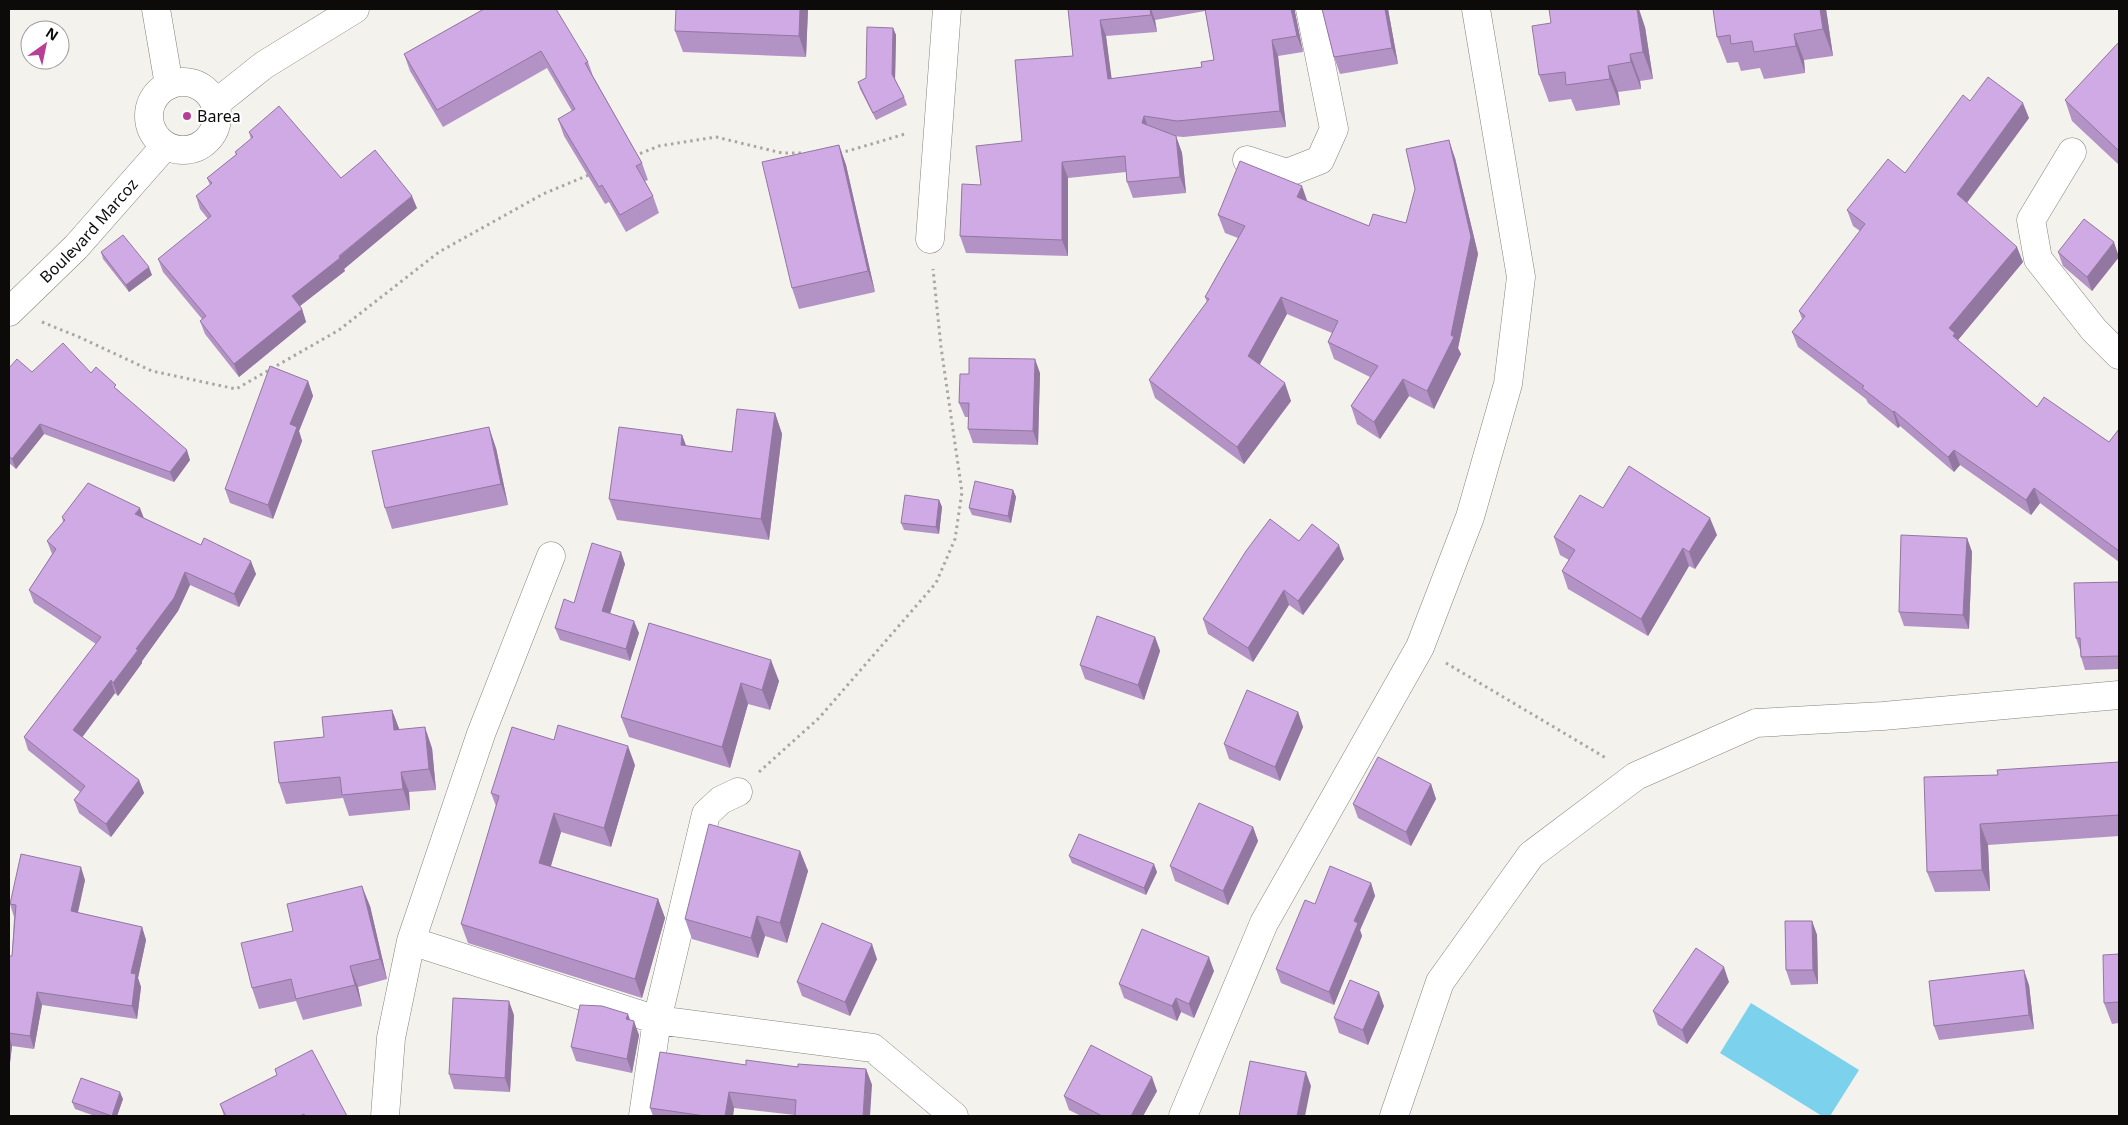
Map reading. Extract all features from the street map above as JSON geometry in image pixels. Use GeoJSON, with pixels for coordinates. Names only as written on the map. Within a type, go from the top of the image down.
{"type":"FeatureCollection","features":[{"type":"Feature","properties":{"kind":"street"},"geometry":{"type":"LineString","coordinates":[[156,9],[169,84]]}},
{"type":"Feature","properties":{"kind":"street"},"geometry":{"type":"LineString","coordinates":[[216,104],[264,65],[355,9]]}},
{"type":"Feature","properties":{"kind":"street"},"geometry":{"type":"LineString","coordinates":[[930,239],[937,124],[948,9]]}},
{"type":"Feature","properties":{"kind":"street"},"geometry":{"type":"LineString","coordinates":[[1247,160],[1287,174],[1320,160],[1334,129],[1310,9]]}},
{"type":"Feature","properties":{"kind":"street"},"geometry":{"type":"LineString","coordinates":[[1183,1116],[1264,923],[1420,647],[1470,516],[1508,384],[1521,277],[1476,9]]}},
{"type":"Feature","properties":{"kind":"street"},"geometry":{"type":"LineString","coordinates":[[188,82],[205,89],[216,104],[217,125],[206,143],[186,151],[166,146],[152,132],[149,113],[155,96],[169,84],[188,82]]}},
{"type":"Feature","properties":{"kind":"street","name":"Boulevard Marcoz"},"geometry":{"type":"LineString","coordinates":[[10,311],[76,247],[166,146]]}},
{"type":"Feature","properties":{"kind":"street"},"geometry":{"type":"LineString","coordinates":[[2072,152],[2031,220],[2038,259],[2094,330],[2119,355]]}},
{"type":"Feature","properties":{"kind":"street"},"geometry":{"type":"LineString","coordinates":[[385,1116],[391,1038],[411,941],[481,734],[551,556]]}},
{"type":"Feature","properties":{"kind":"street"},"geometry":{"type":"LineString","coordinates":[[1394,1116],[1440,982],[1531,855],[1636,776],[1756,723],[1892,715],[2119,695]]}},
{"type":"Feature","properties":{"kind":"street"},"geometry":{"type":"LineString","coordinates":[[643,1116],[657,1020],[706,814],[721,800],[738,792]]}},
{"type":"Feature","properties":{"kind":"street"},"geometry":{"type":"LineString","coordinates":[[411,941],[657,1020],[872,1048],[954,1116]]}},
{"type":"Feature","properties":{"kind":"path"},"geometry":{"type":"LineString","coordinates":[[829,152],[848,151],[937,124]]}},
{"type":"Feature","properties":{"kind":"path"},"geometry":{"type":"LineString","coordinates":[[632,157],[659,146],[716,137],[782,153],[810,152]]}},
{"type":"Feature","properties":{"kind":"path"},"geometry":{"type":"LineString","coordinates":[[10,311],[79,337],[152,371],[236,390],[340,330],[439,252],[543,194],[596,172]]}},
{"type":"Feature","properties":{"kind":"path"},"geometry":{"type":"LineString","coordinates":[[738,792],[819,718],[936,583],[955,539],[962,492],[941,347],[930,239]]}},
{"type":"Feature","properties":{"kind":"path"},"geometry":{"type":"LineString","coordinates":[[1420,647],[1636,776]]}},
{"type":"Feature","properties":{"kind":"water"},"geometry":{"type":"Polygon","coordinates":[[[1751,1003],[1859,1070],[1830,1116],[1822,1116],[1720,1053],[1751,1003]]]}},
{"type":"Feature","properties":{"kind":"building"},"geometry":{"type":"Polygon","coordinates":[[[484,9],[556,9],[588,62],[585,63],[642,163],[636,166],[653,196],[620,215],[602,185],[599,187],[558,119],[575,109],[541,51],[437,110],[404,54],[484,9]]]}},
{"type":"Feature","properties":{"kind":"building"},"geometry":{"type":"Polygon","coordinates":[[[676,9],[800,9],[799,36],[675,31],[676,9]]]}},
{"type":"Feature","properties":{"kind":"building"},"geometry":{"type":"Polygon","coordinates":[[[1068,9],[1150,9],[1151,15],[1100,20],[1108,79],[1202,67],[1201,62],[1214,60],[1205,9],[1291,9],[1297,36],[1272,40],[1280,111],[1177,121],[1144,116],[1142,123],[1176,136],[1180,177],[1127,182],[1125,156],[1062,162],[1062,240],[960,236],[962,184],[981,185],[976,146],[1022,141],[1015,60],[1073,56],[1068,9]]]}},
{"type":"Feature","properties":{"kind":"building"},"geometry":{"type":"Polygon","coordinates":[[[1322,9],[1385,9],[1392,48],[1334,57],[1322,9]]]}},
{"type":"Feature","properties":{"kind":"building"},"geometry":{"type":"Polygon","coordinates":[[[1549,9],[1637,9],[1643,52],[1630,54],[1631,62],[1608,66],[1610,79],[1566,85],[1565,72],[1539,75],[1532,26],[1551,23],[1549,9]]]}},
{"type":"Feature","properties":{"kind":"building"},"geometry":{"type":"Polygon","coordinates":[[[1713,9],[1820,9],[1823,29],[1794,34],[1796,46],[1754,52],[1752,41],[1731,44],[1730,35],[1717,37],[1713,9]]]}},
{"type":"Feature","properties":{"kind":"building"},"geometry":{"type":"Polygon","coordinates":[[[867,27],[893,28],[892,74],[904,97],[873,113],[858,82],[866,78],[867,27]]]}},
{"type":"Feature","properties":{"kind":"building"},"geometry":{"type":"Polygon","coordinates":[[[2119,42],[2119,151],[2065,100],[2119,42]]]}},
{"type":"Feature","properties":{"kind":"building"},"geometry":{"type":"Polygon","coordinates":[[[1988,77],[2023,103],[1957,194],[2017,247],[1949,328],[1955,333],[1953,336],[2037,407],[2044,397],[2109,442],[2119,429],[2119,551],[2034,488],[2026,500],[1954,450],[1948,457],[1894,411],[1862,388],[1864,386],[1792,332],[1805,316],[1799,311],[1865,224],[1847,210],[1888,159],[1905,173],[1963,95],[1970,101],[1988,77]]]}},
{"type":"Feature","properties":{"kind":"building"},"geometry":{"type":"Polygon","coordinates":[[[279,106],[341,178],[375,150],[412,196],[339,256],[340,258],[292,296],[302,309],[234,364],[200,321],[206,316],[158,259],[211,216],[196,196],[212,183],[207,178],[237,154],[235,152],[253,137],[249,132],[279,106]]]}},
{"type":"Feature","properties":{"kind":"building"},"geometry":{"type":"Polygon","coordinates":[[[1449,140],[1471,237],[1451,335],[1454,337],[1427,391],[1403,379],[1374,422],[1351,406],[1378,366],[1328,342],[1338,321],[1281,297],[1248,356],[1285,383],[1237,447],[1149,380],[1209,299],[1205,297],[1245,226],[1218,215],[1240,161],[1302,186],[1297,197],[1369,226],[1373,214],[1406,223],[1415,189],[1406,149],[1449,140]]]}},
{"type":"Feature","properties":{"kind":"building"},"geometry":{"type":"Polygon","coordinates":[[[839,145],[868,271],[792,288],[762,162],[839,145]]]}},
{"type":"Feature","properties":{"kind":"building"},"geometry":{"type":"Polygon","coordinates":[[[2084,219],[2114,242],[2087,277],[2058,252],[2084,219]]]}},
{"type":"Feature","properties":{"kind":"building"},"geometry":{"type":"Polygon","coordinates":[[[123,235],[149,267],[126,285],[101,252],[123,235]]]}},
{"type":"Feature","properties":{"kind":"building"},"geometry":{"type":"Polygon","coordinates":[[[63,343],[91,373],[96,367],[116,385],[114,387],[187,450],[170,472],[40,424],[12,459],[9,456],[9,368],[17,359],[32,372],[63,343]]]}},
{"type":"Feature","properties":{"kind":"building"},"geometry":{"type":"Polygon","coordinates":[[[969,358],[1035,359],[1033,431],[968,429],[969,403],[959,403],[960,374],[969,374],[969,358]]]}},
{"type":"Feature","properties":{"kind":"building"},"geometry":{"type":"Polygon","coordinates":[[[270,366],[308,381],[290,424],[297,427],[268,505],[225,489],[270,366]]]}},
{"type":"Feature","properties":{"kind":"building"},"geometry":{"type":"Polygon","coordinates":[[[737,409],[775,413],[761,519],[609,499],[619,427],[682,435],[681,445],[732,452],[737,409]]]}},
{"type":"Feature","properties":{"kind":"building"},"geometry":{"type":"Polygon","coordinates":[[[489,427],[501,484],[385,508],[372,451],[489,427]]]}},
{"type":"Feature","properties":{"kind":"building"},"geometry":{"type":"Polygon","coordinates":[[[1629,466],[1710,518],[1689,552],[1683,548],[1641,619],[1562,571],[1575,550],[1554,537],[1580,495],[1603,508],[1629,466]]]}},
{"type":"Feature","properties":{"kind":"building"},"geometry":{"type":"Polygon","coordinates":[[[975,481],[1013,490],[1008,516],[969,508],[975,481]]]}},
{"type":"Feature","properties":{"kind":"building"},"geometry":{"type":"Polygon","coordinates":[[[88,483],[140,508],[135,514],[201,545],[204,538],[251,561],[234,594],[185,572],[174,598],[136,649],[138,650],[113,683],[111,680],[73,730],[139,780],[106,824],[74,800],[85,786],[24,737],[101,637],[29,590],[56,549],[47,541],[65,520],[62,517],[88,483]]]}},
{"type":"Feature","properties":{"kind":"building"},"geometry":{"type":"Polygon","coordinates":[[[905,495],[939,500],[936,527],[901,523],[905,495]]]}},
{"type":"Feature","properties":{"kind":"building"},"geometry":{"type":"Polygon","coordinates":[[[1270,519],[1299,541],[1312,524],[1339,545],[1298,601],[1284,590],[1248,648],[1203,619],[1246,551],[1270,519]]]}},
{"type":"Feature","properties":{"kind":"building"},"geometry":{"type":"Polygon","coordinates":[[[1901,535],[1967,538],[1963,615],[1899,612],[1901,535]]]}},
{"type":"Feature","properties":{"kind":"building"},"geometry":{"type":"Polygon","coordinates":[[[592,543],[621,552],[602,611],[634,621],[626,649],[555,628],[564,599],[574,603],[592,543]]]}},
{"type":"Feature","properties":{"kind":"building"},"geometry":{"type":"Polygon","coordinates":[[[2119,582],[2119,656],[2081,657],[2080,638],[2076,638],[2074,583],[2119,582]]]}},
{"type":"Feature","properties":{"kind":"building"},"geometry":{"type":"Polygon","coordinates":[[[1097,616],[1155,637],[1138,685],[1080,665],[1097,616]]]}},
{"type":"Feature","properties":{"kind":"building"},"geometry":{"type":"Polygon","coordinates":[[[649,623],[771,660],[762,690],[741,683],[722,747],[621,717],[649,623]]]}},
{"type":"Feature","properties":{"kind":"building"},"geometry":{"type":"Polygon","coordinates":[[[1247,690],[1298,712],[1275,767],[1224,744],[1247,690]]]}},
{"type":"Feature","properties":{"kind":"building"},"geometry":{"type":"Polygon","coordinates":[[[392,710],[394,730],[425,727],[429,769],[401,772],[403,789],[342,795],[340,777],[279,783],[274,742],[324,737],[322,717],[392,710]]]}},
{"type":"Feature","properties":{"kind":"building"},"geometry":{"type":"Polygon","coordinates":[[[558,725],[628,746],[604,828],[554,813],[539,863],[658,899],[635,979],[461,924],[499,796],[491,793],[512,727],[554,740],[558,725]]]}},
{"type":"Feature","properties":{"kind":"building"},"geometry":{"type":"Polygon","coordinates":[[[1378,757],[1431,784],[1406,832],[1353,804],[1378,757]]]}},
{"type":"Feature","properties":{"kind":"building"},"geometry":{"type":"Polygon","coordinates":[[[2119,762],[2119,815],[1980,824],[1982,870],[1927,872],[1924,777],[1998,775],[1997,770],[2119,762]]]}},
{"type":"Feature","properties":{"kind":"building"},"geometry":{"type":"Polygon","coordinates":[[[1199,803],[1253,827],[1223,891],[1170,866],[1199,803]]]}},
{"type":"Feature","properties":{"kind":"building"},"geometry":{"type":"Polygon","coordinates":[[[709,824],[800,851],[780,923],[757,916],[751,938],[685,919],[709,824]]]}},
{"type":"Feature","properties":{"kind":"building"},"geometry":{"type":"Polygon","coordinates":[[[1079,834],[1154,864],[1144,888],[1069,856],[1079,834]]]}},
{"type":"Feature","properties":{"kind":"building"},"geometry":{"type":"Polygon","coordinates":[[[21,854],[81,867],[71,911],[142,927],[131,973],[136,974],[132,1006],[37,992],[30,1036],[9,1033],[9,956],[12,956],[16,905],[10,904],[21,854]]]}},
{"type":"Feature","properties":{"kind":"building"},"geometry":{"type":"Polygon","coordinates":[[[1330,866],[1371,883],[1354,921],[1358,923],[1329,992],[1276,969],[1305,900],[1315,904],[1330,866]]]}},
{"type":"Feature","properties":{"kind":"building"},"geometry":{"type":"Polygon","coordinates":[[[362,886],[380,959],[350,966],[355,985],[296,999],[291,979],[252,988],[241,943],[293,931],[287,904],[362,886]]]}},
{"type":"Feature","properties":{"kind":"building"},"geometry":{"type":"Polygon","coordinates":[[[1785,921],[1812,921],[1813,970],[1786,970],[1785,921]]]}},
{"type":"Feature","properties":{"kind":"building"},"geometry":{"type":"Polygon","coordinates":[[[822,923],[872,944],[845,1002],[797,982],[822,923]]]}},
{"type":"Feature","properties":{"kind":"building"},"geometry":{"type":"Polygon","coordinates":[[[1142,929],[1209,957],[1189,1004],[1176,998],[1172,1006],[1119,984],[1142,929]]]}},
{"type":"Feature","properties":{"kind":"building"},"geometry":{"type":"Polygon","coordinates":[[[1696,948],[1724,967],[1682,1030],[1653,1011],[1696,948]]]}},
{"type":"Feature","properties":{"kind":"building"},"geometry":{"type":"Polygon","coordinates":[[[2119,954],[2119,1002],[2104,1003],[2103,955],[2119,954]]]}},
{"type":"Feature","properties":{"kind":"building"},"geometry":{"type":"Polygon","coordinates":[[[2024,970],[2029,1015],[1934,1026],[1929,981],[2024,970]]]}},
{"type":"Feature","properties":{"kind":"building"},"geometry":{"type":"Polygon","coordinates":[[[1350,980],[1379,992],[1363,1030],[1334,1018],[1350,980]]]}},
{"type":"Feature","properties":{"kind":"building"},"geometry":{"type":"Polygon","coordinates":[[[453,998],[509,1001],[505,1078],[449,1074],[453,998]]]}},
{"type":"Feature","properties":{"kind":"building"},"geometry":{"type":"Polygon","coordinates":[[[580,1005],[602,1006],[628,1014],[626,1019],[634,1021],[627,1059],[571,1047],[580,1005]]]}},
{"type":"Feature","properties":{"kind":"building"},"geometry":{"type":"Polygon","coordinates":[[[1091,1045],[1152,1077],[1131,1116],[1102,1116],[1064,1096],[1091,1045]]]}},
{"type":"Feature","properties":{"kind":"building"},"geometry":{"type":"Polygon","coordinates":[[[312,1050],[347,1116],[305,1116],[304,1114],[300,1116],[226,1116],[220,1104],[277,1075],[275,1069],[312,1050]]]}},
{"type":"Feature","properties":{"kind":"building"},"geometry":{"type":"Polygon","coordinates":[[[660,1052],[746,1065],[746,1060],[798,1067],[798,1064],[866,1069],[863,1116],[795,1116],[796,1100],[729,1092],[725,1116],[705,1116],[650,1108],[660,1052]]]}},
{"type":"Feature","properties":{"kind":"building"},"geometry":{"type":"Polygon","coordinates":[[[1250,1061],[1306,1072],[1297,1116],[1239,1116],[1250,1061]]]}},
{"type":"Feature","properties":{"kind":"building"},"geometry":{"type":"Polygon","coordinates":[[[81,1078],[120,1092],[112,1116],[72,1102],[81,1078]]]}},
{"type":"Feature","properties":{"kind":"place","name":"Barea"},"geometry":{"type":"Point","coordinates":[187,116]}}]}
